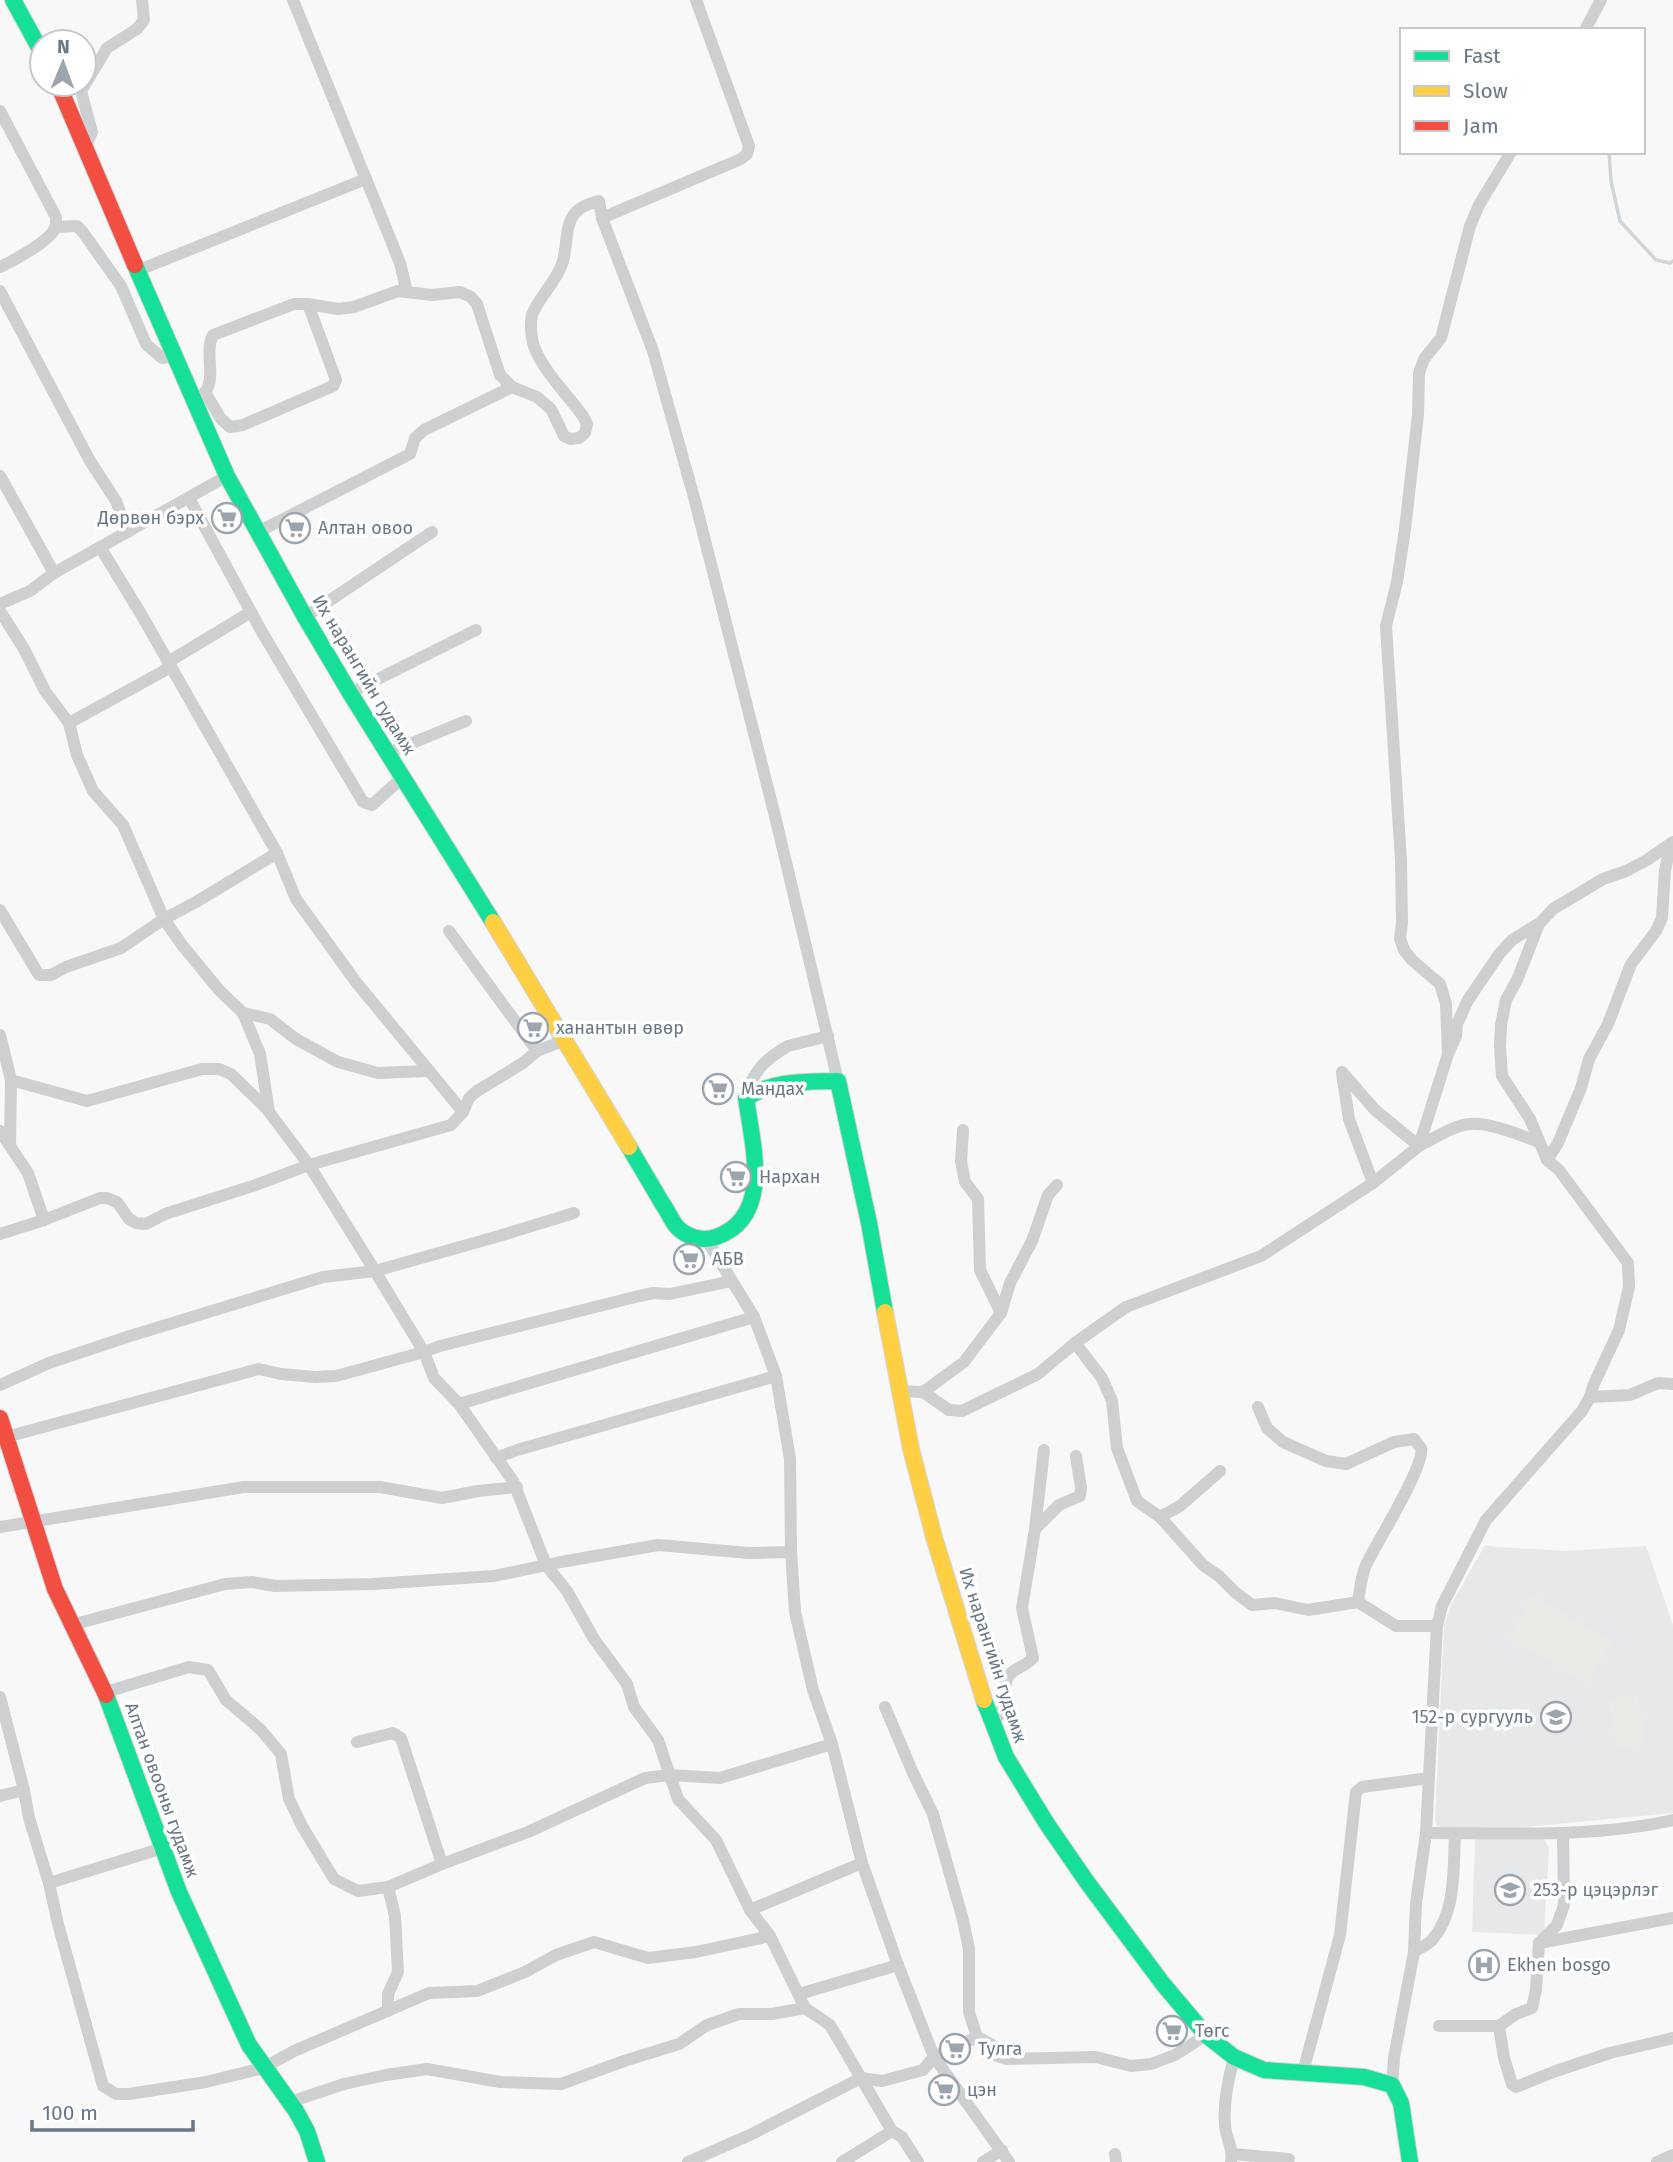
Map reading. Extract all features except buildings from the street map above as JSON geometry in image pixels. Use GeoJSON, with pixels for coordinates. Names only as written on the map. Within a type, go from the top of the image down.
{"type":"FeatureCollection","features":[{"type":"Feature","properties":{"kind":"main road"},"geometry":{"type":"LineString","coordinates":[[13,0],[29,28]]}},
{"type":"Feature","properties":{"kind":"main road","name":"Их нарангийн гудамж"},"geometry":{"type":"LineString","coordinates":[[64,98],[175,356],[200,398],[227,476],[305,617],[677,1227],[698,1241],[708,1240]]}},
{"type":"Feature","properties":{"kind":"main road"},"geometry":{"type":"LineString","coordinates":[[708,1240],[741,1223],[754,1199],[756,1180],[746,1098],[758,1089],[788,1082],[838,1081]]}},
{"type":"Feature","properties":{"kind":"main road","name":"Их нарангийн гудамж"},"geometry":{"type":"LineString","coordinates":[[838,1081],[869,1223],[911,1449],[934,1536],[990,1718],[1006,1757],[1063,1847],[1164,1984],[1206,2035],[1234,2057],[1264,2070],[1364,2077],[1392,2085]]}},
{"type":"Feature","properties":{"kind":"main road","name":"Алтан овооны гудамж"},"geometry":{"type":"LineString","coordinates":[[0,1418],[55,1589],[106,1692],[189,1915],[249,2045],[302,2119],[317,2162]]}},
{"type":"Feature","properties":{"kind":"main road"},"geometry":{"type":"LineString","coordinates":[[1392,2085],[1401,2103],[1410,2162]]}},
{"type":"Feature","properties":{"kind":"street"},"geometry":{"type":"LineString","coordinates":[[86,146],[92,132],[81,91],[107,48],[137,29],[144,20],[142,0]]}},
{"type":"Feature","properties":{"kind":"street"},"geometry":{"type":"LineString","coordinates":[[293,0],[400,263],[407,292]]}},
{"type":"Feature","properties":{"kind":"street"},"geometry":{"type":"LineString","coordinates":[[602,218],[741,159],[747,154],[749,146],[696,0]]}},
{"type":"Feature","properties":{"kind":"street"},"geometry":{"type":"LineString","coordinates":[[1586,28],[1601,0]]}},
{"type":"Feature","properties":{"kind":"street"},"geometry":{"type":"LineString","coordinates":[[0,111],[56,217],[56,227],[50,235],[20,257],[0,267]]}},
{"type":"Feature","properties":{"kind":"street"},"geometry":{"type":"LineString","coordinates":[[1448,1054],[1446,1004],[1440,984],[1412,960],[1404,950],[1400,938],[1401,861],[1386,626],[1397,582],[1405,529],[1418,415],[1419,373],[1424,359],[1441,338],[1470,226],[1479,205],[1510,154]]}},
{"type":"Feature","properties":{"kind":"street"},"geometry":{"type":"LineString","coordinates":[[139,270],[366,179]]}},
{"type":"Feature","properties":{"kind":"street"},"geometry":{"type":"LineString","coordinates":[[307,304],[336,380],[333,386],[243,425],[230,426],[200,398],[209,383],[209,343],[213,335],[294,304],[307,304],[338,309],[354,307],[398,290],[432,295],[460,292],[471,297],[477,304],[500,375],[512,387],[537,397],[551,409],[564,436],[570,439],[579,438],[585,433],[587,424],[540,360],[531,331],[532,314],[559,273],[573,215],[582,206],[598,201],[653,351],[695,501],[838,1081]]}},
{"type":"Feature","properties":{"kind":"street"},"geometry":{"type":"LineString","coordinates":[[56,227],[77,226],[82,231],[121,286],[146,344],[162,358],[175,356]]}},
{"type":"Feature","properties":{"kind":"street"},"geometry":{"type":"LineString","coordinates":[[0,291],[90,461],[112,494],[128,532]]}},
{"type":"Feature","properties":{"kind":"street"},"geometry":{"type":"LineString","coordinates":[[258,532],[410,454],[415,438],[424,430],[512,387]]}},
{"type":"Feature","properties":{"kind":"street"},"geometry":{"type":"LineString","coordinates":[[0,604],[30,591],[54,573],[227,476]]}},
{"type":"Feature","properties":{"kind":"street"},"geometry":{"type":"LineString","coordinates":[[0,477],[54,573]]}},
{"type":"Feature","properties":{"kind":"street"},"geometry":{"type":"LineString","coordinates":[[189,498],[251,612],[363,802],[372,805],[403,777]]}},
{"type":"Feature","properties":{"kind":"street"},"geometry":{"type":"LineString","coordinates":[[305,617],[432,532]]}},
{"type":"Feature","properties":{"kind":"street"},"geometry":{"type":"LineString","coordinates":[[100,547],[277,853],[296,899],[356,982],[463,1112]]}},
{"type":"Feature","properties":{"kind":"street"},"geometry":{"type":"LineString","coordinates":[[0,611],[24,649],[45,691],[69,723],[76,755],[93,791],[123,825],[164,919],[181,945],[243,1013],[260,1054],[269,1112]]}},
{"type":"Feature","properties":{"kind":"street"},"geometry":{"type":"LineString","coordinates":[[69,723],[169,665],[251,612]]}},
{"type":"Feature","properties":{"kind":"street"},"geometry":{"type":"LineString","coordinates":[[350,693],[476,630]]}},
{"type":"Feature","properties":{"kind":"street"},"geometry":{"type":"LineString","coordinates":[[388,753],[466,720]]}},
{"type":"Feature","properties":{"kind":"street"},"geometry":{"type":"LineString","coordinates":[[1419,1146],[1456,1036],[1457,1024],[1468,1000],[1512,940],[1539,924],[1553,909],[1603,878],[1626,871],[1671,844]]}},
{"type":"Feature","properties":{"kind":"street"},"geometry":{"type":"LineString","coordinates":[[1547,1160],[1558,1143],[1581,1088],[1589,1059],[1608,1024],[1631,964],[1656,931],[1662,918],[1665,871],[1671,844]]}},
{"type":"Feature","properties":{"kind":"street"},"geometry":{"type":"LineString","coordinates":[[0,911],[39,975],[51,975],[121,948],[164,919],[277,853]]}},
{"type":"Feature","properties":{"kind":"street"},"geometry":{"type":"LineString","coordinates":[[1392,2085],[1394,2058],[1413,1952],[1416,1903],[1426,1833],[1437,1626],[1442,1606],[1486,1520],[1582,1411],[1590,1398],[1593,1385],[1619,1330],[1629,1287],[1628,1263],[1559,1170],[1547,1160],[1530,1119],[1502,1076],[1501,1025],[1506,1000],[1517,981],[1539,924]]}},
{"type":"Feature","properties":{"kind":"street"},"geometry":{"type":"LineString","coordinates":[[449,931],[537,1051]]}},
{"type":"Feature","properties":{"kind":"street"},"geometry":{"type":"LineString","coordinates":[[243,1013],[270,1019],[296,1039],[338,1062],[378,1073],[428,1071]]}},
{"type":"Feature","properties":{"kind":"street"},"geometry":{"type":"LineString","coordinates":[[0,1035],[11,1080],[10,1144]]}},
{"type":"Feature","properties":{"kind":"street"},"geometry":{"type":"LineString","coordinates":[[746,1098],[750,1080],[765,1063],[782,1050],[828,1036]]}},
{"type":"Feature","properties":{"kind":"street"},"geometry":{"type":"LineString","coordinates":[[0,1234],[100,1198],[117,1202],[129,1219],[136,1223],[146,1223],[165,1214],[309,1165],[451,1125],[463,1112],[468,1098],[537,1051],[565,1040]]}},
{"type":"Feature","properties":{"kind":"street"},"geometry":{"type":"LineString","coordinates":[[11,1080],[87,1101],[202,1069],[219,1069],[231,1074],[269,1112],[309,1165],[375,1271],[424,1352],[434,1378],[459,1404],[517,1487],[546,1565],[567,1591],[594,1639],[627,1684],[634,1707],[658,1740],[678,1799],[716,1840],[750,1910],[770,1936],[805,2008],[830,2025],[892,2131],[902,2137],[918,2162]]}},
{"type":"Feature","properties":{"kind":"street"},"geometry":{"type":"LineString","coordinates":[[1373,1183],[1349,1119],[1342,1072],[1375,1110],[1419,1146]]}},
{"type":"Feature","properties":{"kind":"street"},"geometry":{"type":"LineString","coordinates":[[899,1391],[923,1392],[949,1410],[962,1411],[1038,1374],[1075,1343],[1126,1307],[1261,1256],[1373,1183],[1419,1146],[1444,1133],[1469,1124],[1501,1128],[1539,1142]]}},
{"type":"Feature","properties":{"kind":"street"},"geometry":{"type":"LineString","coordinates":[[963,1130],[961,1161],[965,1182],[978,1199],[980,1270],[1001,1313]]}},
{"type":"Feature","properties":{"kind":"street"},"geometry":{"type":"LineString","coordinates":[[0,1131],[28,1173],[44,1220]]}},
{"type":"Feature","properties":{"kind":"street"},"geometry":{"type":"LineString","coordinates":[[923,1392],[964,1362],[1001,1313],[1010,1283],[1032,1241],[1048,1195],[1057,1185]]}},
{"type":"Feature","properties":{"kind":"street"},"geometry":{"type":"LineString","coordinates":[[0,1385],[49,1363],[323,1277],[375,1271],[574,1213]]}},
{"type":"Feature","properties":{"kind":"street"},"geometry":{"type":"LineString","coordinates":[[708,1240],[754,1317],[776,1376],[790,1459],[790,1552],[795,1612],[813,1690],[832,1744],[862,1863],[934,2057],[1009,2162]]}},
{"type":"Feature","properties":{"kind":"street"},"geometry":{"type":"LineString","coordinates":[[6,1437],[259,1369],[281,1374],[335,1376],[440,1346],[639,1296],[670,1294],[732,1281]]}},
{"type":"Feature","properties":{"kind":"street"},"geometry":{"type":"LineString","coordinates":[[459,1404],[754,1317]]}},
{"type":"Feature","properties":{"kind":"street"},"geometry":{"type":"LineString","coordinates":[[1075,1343],[1102,1378],[1112,1401],[1117,1448],[1137,1501],[1160,1517],[1203,1565],[1236,1593],[1252,1605],[1275,1603],[1308,1610],[1358,1602],[1396,1626],[1437,1626]]}},
{"type":"Feature","properties":{"kind":"street"},"geometry":{"type":"LineString","coordinates":[[496,1458],[776,1376]]}},
{"type":"Feature","properties":{"kind":"street"},"geometry":{"type":"LineString","coordinates":[[1590,1398],[1630,1395],[1658,1383],[1673,1384]]}},
{"type":"Feature","properties":{"kind":"street"},"geometry":{"type":"LineString","coordinates":[[1258,1407],[1267,1428],[1283,1442],[1326,1461],[1346,1464],[1394,1442],[1414,1439],[1421,1448],[1421,1458],[1413,1476],[1365,1567],[1358,1602]]}},
{"type":"Feature","properties":{"kind":"street"},"geometry":{"type":"LineString","coordinates":[[990,1718],[1000,1715],[1004,1706],[1005,1681],[1010,1673],[1033,1658],[1022,1608],[1044,1450]]}},
{"type":"Feature","properties":{"kind":"street"},"geometry":{"type":"LineString","coordinates":[[1035,1529],[1059,1505],[1080,1496],[1076,1456]]}},
{"type":"Feature","properties":{"kind":"street"},"geometry":{"type":"LineString","coordinates":[[1160,1517],[1180,1506],[1220,1471]]}},
{"type":"Feature","properties":{"kind":"street"},"geometry":{"type":"LineString","coordinates":[[0,1527],[244,1487],[380,1486],[442,1498],[517,1487]]}},
{"type":"Feature","properties":{"kind":"street"},"geometry":{"type":"LineString","coordinates":[[71,1625],[225,1584],[252,1582],[275,1587],[494,1576],[658,1545],[749,1553],[790,1552]]}},
{"type":"Feature","properties":{"kind":"street"},"geometry":{"type":"LineString","coordinates":[[106,1692],[189,1668],[208,1670],[226,1700],[261,1730],[281,1754],[289,1799],[334,1879],[358,1891],[388,1887],[528,1832],[645,1779],[669,1775],[720,1778],[832,1744]]}},
{"type":"Feature","properties":{"kind":"street"},"geometry":{"type":"LineString","coordinates":[[0,1697],[29,1818],[103,2086],[117,2094],[206,2082],[263,2068],[294,2051],[429,1993],[477,1991],[525,1972],[556,1955],[594,1942],[648,1958],[696,1952],[770,1936]]}},
{"type":"Feature","properties":{"kind":"street"},"geometry":{"type":"LineString","coordinates":[[885,1707],[933,1814],[963,1920],[968,1949],[969,2012],[977,2037],[991,2044],[997,2056],[1007,2059],[1097,2057],[1131,2066],[1151,2064],[1175,2055],[1206,2035]]}},
{"type":"Feature","properties":{"kind":"street"},"geometry":{"type":"LineString","coordinates":[[357,1742],[393,1733],[401,1738],[442,1864]]}},
{"type":"Feature","properties":{"kind":"street"},"geometry":{"type":"LineString","coordinates":[[1303,2073],[1340,1935],[1356,1792],[1362,1787],[1429,1777]]}},
{"type":"Feature","properties":{"kind":"street"},"geometry":{"type":"LineString","coordinates":[[0,1796],[24,1790]]}},
{"type":"Feature","properties":{"kind":"street"},"geometry":{"type":"LineString","coordinates":[[1426,1833],[1563,1833],[1643,1826],[1673,1820]]}},
{"type":"Feature","properties":{"kind":"street"},"geometry":{"type":"LineString","coordinates":[[1413,1952],[1432,1941],[1442,1923],[1451,1897],[1455,1833]]}},
{"type":"Feature","properties":{"kind":"street"},"geometry":{"type":"LineString","coordinates":[[1439,2026],[1499,2026],[1516,2014],[1532,2008],[1539,1943],[1557,1925],[1564,1905],[1563,1833]]}},
{"type":"Feature","properties":{"kind":"street"},"geometry":{"type":"LineString","coordinates":[[49,1884],[163,1848]]}},
{"type":"Feature","properties":{"kind":"street"},"geometry":{"type":"LineString","coordinates":[[750,1910],[862,1863]]}},
{"type":"Feature","properties":{"kind":"street"},"geometry":{"type":"LineString","coordinates":[[388,1887],[396,1916],[398,1972],[388,1994],[388,2011]]}},
{"type":"Feature","properties":{"kind":"street"},"geometry":{"type":"LineString","coordinates":[[1539,1943],[1673,1918]]}},
{"type":"Feature","properties":{"kind":"street"},"geometry":{"type":"LineString","coordinates":[[799,1994],[898,1965]]}},
{"type":"Feature","properties":{"kind":"street"},"geometry":{"type":"LineString","coordinates":[[290,2102],[344,2084],[386,2074],[427,2069],[500,2082],[561,2084],[679,2044],[707,2025],[739,2014],[772,2014],[805,2008]]}},
{"type":"Feature","properties":{"kind":"street"},"geometry":{"type":"LineString","coordinates":[[1499,2026],[1511,2084],[1516,2087],[1599,2057],[1673,2038]]}},
{"type":"Feature","properties":{"kind":"street"},"geometry":{"type":"LineString","coordinates":[[688,2162],[750,2135],[861,2078],[882,2081],[923,2070],[934,2057],[977,2037]]}},
{"type":"Feature","properties":{"kind":"street"},"geometry":{"type":"LineString","coordinates":[[1234,2057],[1224,2126],[1232,2158],[1289,2159]]}},
{"type":"Feature","properties":{"kind":"street"},"geometry":{"type":"LineString","coordinates":[[842,2162],[892,2131]]}},
{"type":"Feature","properties":{"kind":"street"},"geometry":{"type":"LineString","coordinates":[[983,2162],[1002,2150]]}},
{"type":"Feature","properties":{"kind":"street"},"geometry":{"type":"LineString","coordinates":[[1657,2162],[1673,2155]]}},
{"type":"Feature","properties":{"kind":"shaded area","name":"152-р сургууль"},"geometry":{"type":"Polygon","coordinates":[[[1485,1545],[1566,1551],[1646,1546],[1673,1625],[1673,1813],[1516,1828],[1437,1826],[1435,1820],[1444,1625],[1452,1603],[1485,1545]]]}},
{"type":"Feature","properties":{"kind":"shaded area"},"geometry":{"type":"Polygon","coordinates":[[[1533,1596],[1611,1643],[1587,1683],[1509,1637],[1533,1596]]]}},
{"type":"Feature","properties":{"kind":"shaded area"},"geometry":{"type":"Polygon","coordinates":[[[1637,1695],[1646,1743],[1618,1749],[1609,1700],[1637,1695]]]}},
{"type":"Feature","properties":{"kind":"shaded area","name":"253-р цэцэрлэг"},"geometry":{"type":"Polygon","coordinates":[[[1475,1839],[1544,1839],[1549,1849],[1544,1935],[1472,1932],[1475,1839]]]}},
{"type":"Feature","properties":{"kind":"waterway"},"geometry":{"type":"LineString","coordinates":[[1609,154],[1611,181],[1620,221],[1656,260],[1670,263],[1673,261]]}},
{"type":"Feature","properties":{"kind":"traffic: fast"},"geometry":{"type":"LineString","coordinates":[[13,0],[28,28]]}},
{"type":"Feature","properties":{"kind":"traffic: fast"},"geometry":{"type":"LineString","coordinates":[[135,265],[227,476],[350,693],[493,922]]}},
{"type":"Feature","properties":{"kind":"traffic: fast"},"geometry":{"type":"LineString","coordinates":[[629,1147],[676,1226],[694,1238],[716,1237],[734,1227],[746,1213],[753,1196],[754,1156],[746,1098],[779,1085],[838,1081],[885,1312]]}},
{"type":"Feature","properties":{"kind":"traffic: fast"},"geometry":{"type":"LineString","coordinates":[[106,1695],[179,1892],[249,2045],[296,2111],[307,2131],[317,2162]]}},
{"type":"Feature","properties":{"kind":"traffic: fast"},"geometry":{"type":"LineString","coordinates":[[984,1700],[1006,1757],[1047,1824],[1163,1984],[1206,2035],[1234,2057],[1264,2070],[1364,2077],[1392,2085],[1401,2103],[1410,2162]]}},
{"type":"Feature","properties":{"kind":"traffic: slow"},"geometry":{"type":"LineString","coordinates":[[493,922],[629,1147]]}},
{"type":"Feature","properties":{"kind":"traffic: slow"},"geometry":{"type":"LineString","coordinates":[[885,1312],[911,1449],[934,1537],[984,1700]]}},
{"type":"Feature","properties":{"kind":"traffic: jam"},"geometry":{"type":"LineString","coordinates":[[64,98],[135,265]]}},
{"type":"Feature","properties":{"kind":"traffic: jam"},"geometry":{"type":"LineString","coordinates":[[0,1418],[55,1589],[106,1695]]}},
{"type":"Feature","properties":{"kind":"place","name":"Дөрвөн бэрх"},"geometry":{"type":"Point","coordinates":[227,518]}},
{"type":"Feature","properties":{"kind":"place","name":"Алтан овоо"},"geometry":{"type":"Point","coordinates":[295,528]}},
{"type":"Feature","properties":{"kind":"place","name":"ханантын өвөр"},"geometry":{"type":"Point","coordinates":[533,1028]}},
{"type":"Feature","properties":{"kind":"place","name":"Мандах"},"geometry":{"type":"Point","coordinates":[718,1089]}},
{"type":"Feature","properties":{"kind":"place","name":"Нархан"},"geometry":{"type":"Point","coordinates":[736,1177]}},
{"type":"Feature","properties":{"kind":"place","name":"АБВ"},"geometry":{"type":"Point","coordinates":[689,1259]}},
{"type":"Feature","properties":{"kind":"place","name":"152-р сургууль"},"geometry":{"type":"Point","coordinates":[1556,1717]}},
{"type":"Feature","properties":{"kind":"place","name":"253-р цэцэрлэг"},"geometry":{"type":"Point","coordinates":[1510,1890]}},
{"type":"Feature","properties":{"kind":"place","name":"Ekhen bosgo"},"geometry":{"type":"Point","coordinates":[1484,1965]}},
{"type":"Feature","properties":{"kind":"place","name":"Төгс"},"geometry":{"type":"Point","coordinates":[1172,2031]}},
{"type":"Feature","properties":{"kind":"place","name":"Тулга"},"geometry":{"type":"Point","coordinates":[955,2049]}},
{"type":"Feature","properties":{"kind":"place","name":"цэн"},"geometry":{"type":"Point","coordinates":[944,2090]}}]}
